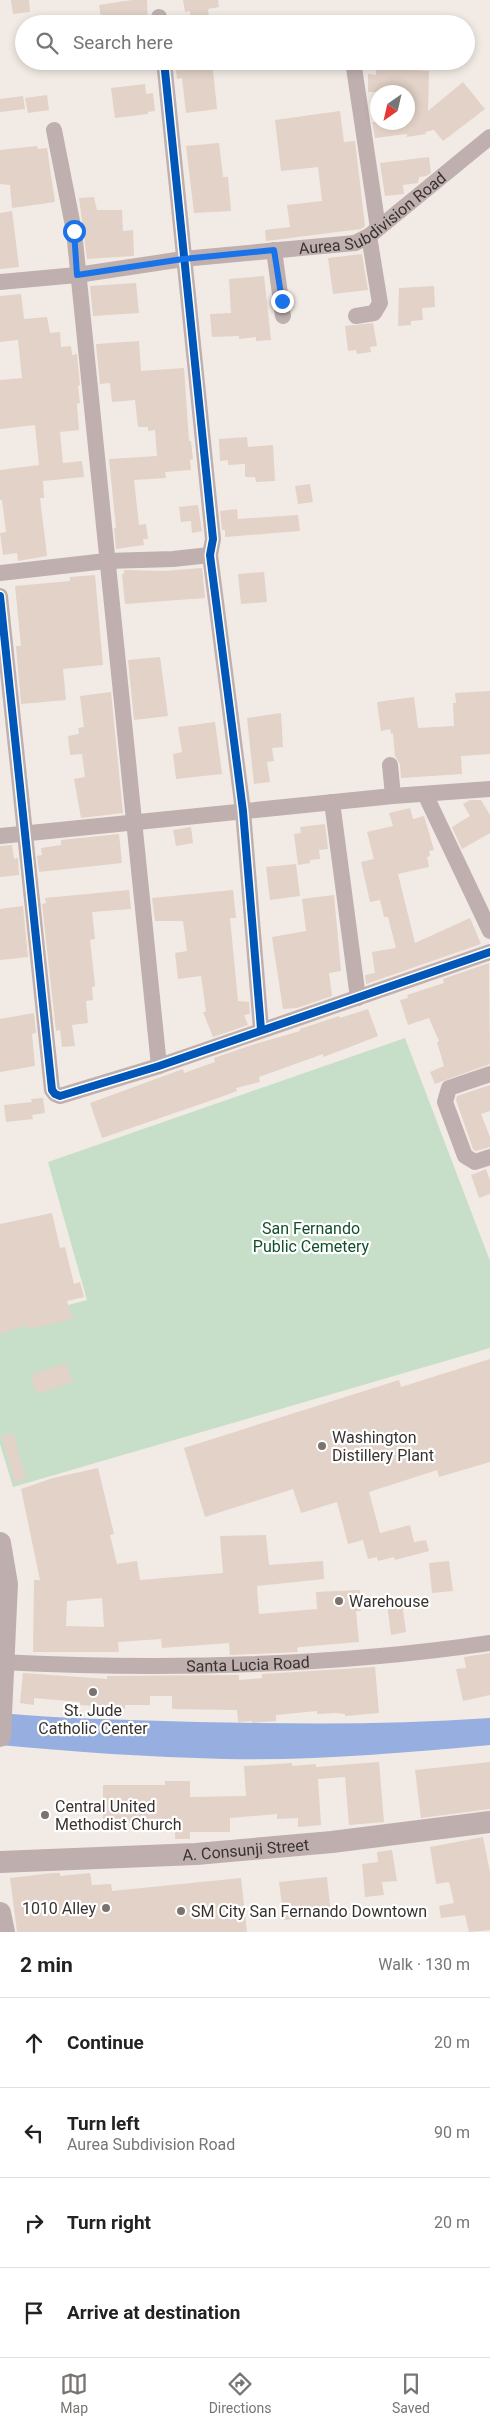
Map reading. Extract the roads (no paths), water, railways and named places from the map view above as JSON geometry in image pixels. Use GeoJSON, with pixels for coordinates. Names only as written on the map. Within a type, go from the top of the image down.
{"type":"FeatureCollection","features":[{"type":"Feature","properties":{"kind":"main road"},"geometry":{"type":"LineString","coordinates":[[0,1543],[7,1584],[0,1736]]}},
{"type":"Feature","properties":{"kind":"main road","name":"A. Consunji Street"},"geometry":{"type":"LineString","coordinates":[[0,1862],[196,1854],[332,1842],[490,1822]]}},
{"type":"Feature","properties":{"kind":"main road"},"geometry":{"type":"LineString","coordinates":[[0,1913],[4,1932]]}},
{"type":"Feature","properties":{"kind":"street"},"geometry":{"type":"LineString","coordinates":[[165,70],[212,539],[210,555],[243,810],[261,1029]]}},
{"type":"Feature","properties":{"kind":"street"},"geometry":{"type":"LineString","coordinates":[[354,70],[374,232],[380,303],[374,313],[356,316]]}},
{"type":"Feature","properties":{"kind":"street"},"geometry":{"type":"LineString","coordinates":[[54,130],[72,218],[159,1066]]}},
{"type":"Feature","properties":{"kind":"street","name":"Aurea Subdivision Road"},"geometry":{"type":"LineString","coordinates":[[0,282],[77,275],[183,259],[355,243],[374,232],[490,137]]}},
{"type":"Feature","properties":{"kind":"street"},"geometry":{"type":"LineString","coordinates":[[274,250],[283,316]]}},
{"type":"Feature","properties":{"kind":"street"},"geometry":{"type":"LineString","coordinates":[[0,573],[106,561],[173,559],[210,555]]}},
{"type":"Feature","properties":{"kind":"street"},"geometry":{"type":"LineString","coordinates":[[0,596],[52,1090],[56,1094],[60,1096],[159,1066],[261,1029],[358,998],[490,952]]}},
{"type":"Feature","properties":{"kind":"street"},"geometry":{"type":"LineString","coordinates":[[390,765],[393,796]]}},
{"type":"Feature","properties":{"kind":"street"},"geometry":{"type":"LineString","coordinates":[[0,836],[243,810],[490,789]]}},
{"type":"Feature","properties":{"kind":"street"},"geometry":{"type":"LineString","coordinates":[[425,794],[490,932]]}},
{"type":"Feature","properties":{"kind":"street"},"geometry":{"type":"LineString","coordinates":[[332,802],[358,998]]}},
{"type":"Feature","properties":{"kind":"street"},"geometry":{"type":"LineString","coordinates":[[490,1074],[449,1088],[445,1102],[465,1156],[475,1162],[490,1157]]}},
{"type":"Feature","properties":{"kind":"street","name":"Santa Lucia Road"},"geometry":{"type":"LineString","coordinates":[[2,1662],[211,1666],[355,1658],[490,1643]]}},
{"type":"Feature","properties":{"kind":"water"},"geometry":{"type":"Polygon","coordinates":[[[0,1713],[98,1719],[270,1723],[381,1723],[490,1718],[490,1745],[291,1759],[224,1759],[112,1754],[0,1745],[0,1713]]]}},
{"type":"Feature","properties":{"kind":"place","name":"Washington Distillery Plant"},"geometry":{"type":"Point","coordinates":[322,1446]}},
{"type":"Feature","properties":{"kind":"place","name":"Warehouse"},"geometry":{"type":"Point","coordinates":[339,1601]}},
{"type":"Feature","properties":{"kind":"place","name":"St. Jude Catholic Center"},"geometry":{"type":"Point","coordinates":[93,1692]}},
{"type":"Feature","properties":{"kind":"place","name":"Central United Methodist Church"},"geometry":{"type":"Point","coordinates":[45,1815]}},
{"type":"Feature","properties":{"kind":"place","name":"1010 Alley"},"geometry":{"type":"Point","coordinates":[106,1908]}},
{"type":"Feature","properties":{"kind":"place","name":"SM City San Fernando Downtown"},"geometry":{"type":"Point","coordinates":[181,1911]}},
{"type":"Feature","properties":{"kind":"park label","name":"San Fernando Public Cemetery"},"geometry":{"type":"Point","coordinates":[311,1237]}}]}
